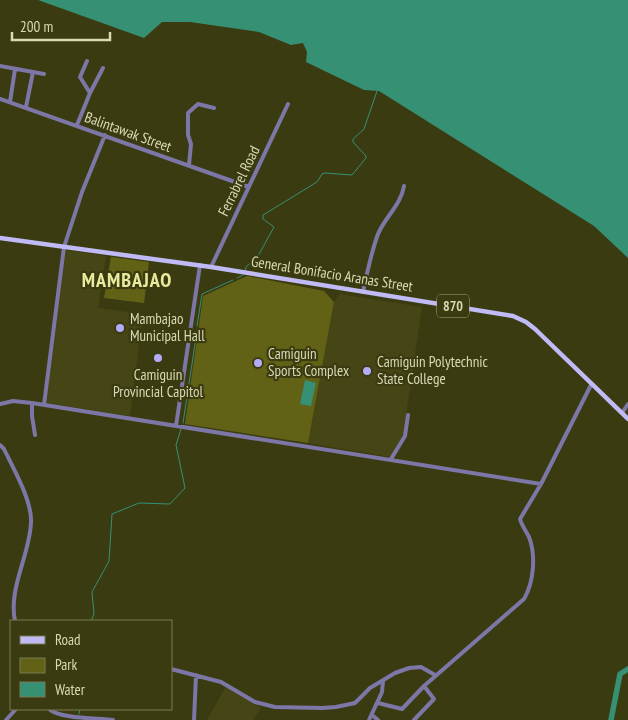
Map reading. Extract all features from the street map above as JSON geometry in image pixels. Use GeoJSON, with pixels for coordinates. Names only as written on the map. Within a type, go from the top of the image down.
{"type":"FeatureCollection","features":[{"type":"Feature","properties":{"kind":"main road","name":"General Bonifacio Aranas Street"},"geometry":{"type":"LineString","coordinates":[[0,238],[200,265],[506,314],[520,318],[535,330],[622,414]]}},
{"type":"Feature","properties":{"kind":"main road","name":"870"},"geometry":{"type":"LineString","coordinates":[[622,414],[628,419]]}},
{"type":"Feature","properties":{"kind":"street"},"geometry":{"type":"LineString","coordinates":[[87,61],[80,77],[90,93]]}},
{"type":"Feature","properties":{"kind":"street"},"geometry":{"type":"LineString","coordinates":[[0,66],[44,74]]}},
{"type":"Feature","properties":{"kind":"street"},"geometry":{"type":"LineString","coordinates":[[77,126],[90,93],[103,68]]}},
{"type":"Feature","properties":{"kind":"street"},"geometry":{"type":"LineString","coordinates":[[10,102],[15,69]]}},
{"type":"Feature","properties":{"kind":"street"},"geometry":{"type":"LineString","coordinates":[[26,107],[33,72]]}},
{"type":"Feature","properties":{"kind":"street","name":"Balintawak Street"},"geometry":{"type":"LineString","coordinates":[[0,99],[249,187]]}},
{"type":"Feature","properties":{"kind":"street"},"geometry":{"type":"LineString","coordinates":[[189,165],[191,144],[188,135],[188,113],[198,104],[214,108]]}},
{"type":"Feature","properties":{"kind":"street","name":"Ferrabrel Road"},"geometry":{"type":"LineString","coordinates":[[211,267],[288,104]]}},
{"type":"Feature","properties":{"kind":"street"},"geometry":{"type":"LineString","coordinates":[[44,405],[64,247],[82,192],[104,135]]}},
{"type":"Feature","properties":{"kind":"street"},"geometry":{"type":"LineString","coordinates":[[363,292],[378,234],[398,203],[404,186]]}},
{"type":"Feature","properties":{"kind":"street"},"geometry":{"type":"LineString","coordinates":[[176,426],[200,265]]}},
{"type":"Feature","properties":{"kind":"street"},"geometry":{"type":"LineString","coordinates":[[378,702],[399,709],[402,708],[435,676],[524,599],[532,576],[532,552],[529,536],[520,519],[541,484],[591,385]]}},
{"type":"Feature","properties":{"kind":"street"},"geometry":{"type":"LineString","coordinates":[[0,404],[13,401],[32,403],[541,484]]}},
{"type":"Feature","properties":{"kind":"street"},"geometry":{"type":"LineString","coordinates":[[32,403],[35,435]]}},
{"type":"Feature","properties":{"kind":"street"},"geometry":{"type":"LineString","coordinates":[[622,414],[628,404]]}},
{"type":"Feature","properties":{"kind":"street"},"geometry":{"type":"LineString","coordinates":[[391,459],[405,436],[408,415]]}},
{"type":"Feature","properties":{"kind":"street"},"geometry":{"type":"LineString","coordinates":[[0,445],[4,449],[24,495],[31,521],[13,602],[15,620]]}},
{"type":"Feature","properties":{"kind":"street"},"geometry":{"type":"LineString","coordinates":[[172,669],[221,682],[255,702],[276,707],[308,708],[336,707],[351,704],[359,700],[370,688],[395,673],[418,666],[435,676]]}},
{"type":"Feature","properties":{"kind":"street"},"geometry":{"type":"LineString","coordinates":[[194,720],[196,675]]}},
{"type":"Feature","properties":{"kind":"street"},"geometry":{"type":"LineString","coordinates":[[369,720],[382,692],[383,681]]}},
{"type":"Feature","properties":{"kind":"street"},"geometry":{"type":"LineString","coordinates":[[414,720],[434,699],[424,686]]}},
{"type":"Feature","properties":{"kind":"street"},"geometry":{"type":"LineString","coordinates":[[6,720],[15,710]]}},
{"type":"Feature","properties":{"kind":"street"},"geometry":{"type":"LineString","coordinates":[[50,710],[63,715],[113,720]]}},
{"type":"Feature","properties":{"kind":"street"},"geometry":{"type":"LineString","coordinates":[[372,715],[378,720]]}},
{"type":"Feature","properties":{"kind":"shaded area"},"geometry":{"type":"Polygon","coordinates":[[[66,250],[106,256],[98,308],[143,314],[130,416],[46,403],[66,250]]]}},
{"type":"Feature","properties":{"kind":"shaded area","name":"Camiguin Polytechnic State College"},"geometry":{"type":"Polygon","coordinates":[[[340,294],[422,307],[403,435],[391,457],[308,443],[334,302],[340,294]]]}},
{"type":"Feature","properties":{"kind":"shaded area"},"geometry":{"type":"Polygon","coordinates":[[[226,686],[261,708],[253,720],[207,720],[226,686]]]}},
{"type":"Feature","properties":{"kind":"green space"},"geometry":{"type":"Polygon","coordinates":[[[111,257],[149,262],[144,303],[104,298],[111,257]]]}},
{"type":"Feature","properties":{"kind":"green space","name":"Camiguin Sports Complex"},"geometry":{"type":"Polygon","coordinates":[[[247,276],[324,291],[334,302],[308,443],[185,424],[203,296],[247,276]]]}},
{"type":"Feature","properties":{"kind":"water"},"geometry":{"type":"Polygon","coordinates":[[[38,0],[628,0],[628,258],[594,226],[379,91],[364,90],[306,62],[307,52],[303,43],[291,45],[259,32],[190,22],[162,22],[144,38],[38,0]]]}},
{"type":"Feature","properties":{"kind":"water"},"geometry":{"type":"Polygon","coordinates":[[[305,380],[316,383],[311,406],[300,404],[305,380]]]}},
{"type":"Feature","properties":{"kind":"waterway"},"geometry":{"type":"LineString","coordinates":[[245,271],[246,267],[258,256],[274,227],[263,219],[263,215],[317,182],[322,174],[352,175],[366,158],[353,142],[353,139],[364,129],[377,91]]}},
{"type":"Feature","properties":{"kind":"waterway"},"geometry":{"type":"LineString","coordinates":[[237,278],[243,275]]}},
{"type":"Feature","properties":{"kind":"waterway"},"geometry":{"type":"LineString","coordinates":[[197,326],[202,294],[233,280]]}},
{"type":"Feature","properties":{"kind":"waterway"},"geometry":{"type":"LineString","coordinates":[[183,423],[197,331]]}},
{"type":"Feature","properties":{"kind":"waterway"},"geometry":{"type":"LineString","coordinates":[[91,620],[94,614],[92,592],[109,561],[112,514],[139,503],[170,504],[185,488],[176,445],[181,429]]}},
{"type":"Feature","properties":{"kind":"waterway"},"geometry":{"type":"LineString","coordinates":[[611,720],[620,674],[628,669]]}},
{"type":"Feature","properties":{"kind":"waterway"},"geometry":{"type":"LineString","coordinates":[[79,714],[80,710]]}},
{"type":"Feature","properties":{"kind":"place","name":"Mambajao Municipal Hall"},"geometry":{"type":"Point","coordinates":[120,328]}},
{"type":"Feature","properties":{"kind":"place","name":"Camiguin Provincial Capitol"},"geometry":{"type":"Point","coordinates":[158,358]}},
{"type":"Feature","properties":{"kind":"place","name":"Camiguin Sports Complex"},"geometry":{"type":"Point","coordinates":[258,363]}},
{"type":"Feature","properties":{"kind":"place","name":"Camiguin Polytechnic State College"},"geometry":{"type":"Point","coordinates":[367,371]}},
{"type":"Feature","properties":{"kind":"district","name":"MAMBAJAO"},"geometry":{"type":"Point","coordinates":[127,280]}}]}
